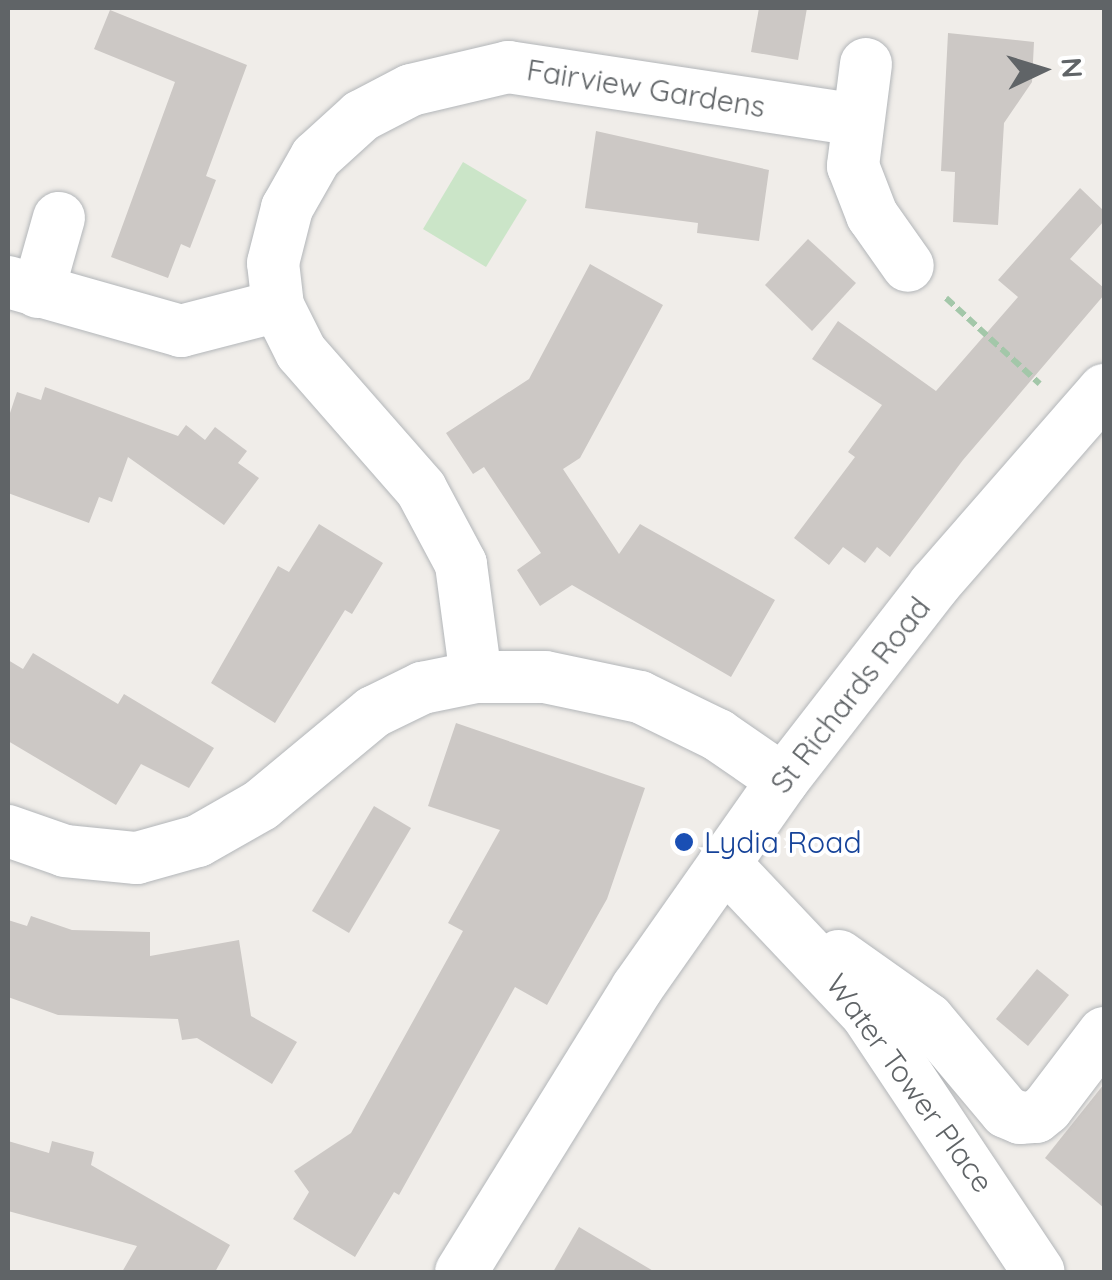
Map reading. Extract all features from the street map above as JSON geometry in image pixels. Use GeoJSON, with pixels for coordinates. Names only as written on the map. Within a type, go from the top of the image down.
{"type":"FeatureCollection","features":[{"type":"Feature","properties":{"kind":"street"},"geometry":{"type":"LineString","coordinates":[[866,64],[853,166],[872,216],[908,266]]}},
{"type":"Feature","properties":{"kind":"street","name":"Fairview Gardens"},"geometry":{"type":"LineString","coordinates":[[476,677],[460,564],[421,489],[301,352],[278,306],[278,244],[287,208],[316,157],[361,116],[442,80],[508,67],[858,120]]}},
{"type":"Feature","properties":{"kind":"street"},"geometry":{"type":"LineString","coordinates":[[58,218],[23,287],[181,332],[278,306]]}},
{"type":"Feature","properties":{"kind":"street","name":"St Richards Road"},"geometry":{"type":"LineString","coordinates":[[461,1272],[637,988],[783,780],[934,586],[1091,404]]}},
{"type":"Feature","properties":{"kind":"street"},"geometry":{"type":"LineString","coordinates":[[8,831],[65,851],[137,858],[214,832],[261,805],[374,712],[422,688],[476,677],[545,677],[640,697],[718,735],[783,780]]}},
{"type":"Feature","properties":{"kind":"street","name":"Water Tower Place"},"geometry":{"type":"LineString","coordinates":[[724,863],[776,912],[866,1012],[1039,1272]]}},
{"type":"Feature","properties":{"kind":"street"},"geometry":{"type":"LineString","coordinates":[[776,912],[928,1019],[1006,1112],[1020,1118],[1036,1118],[1046,1108],[1104,1033]]}},
{"type":"Feature","properties":{"kind":"path"},"geometry":{"type":"LineString","coordinates":[[908,266],[1091,404]]}},
{"type":"Feature","properties":{"kind":"green space"},"geometry":{"type":"Polygon","coordinates":[[[463,162],[527,200],[486,267],[423,229],[463,162]]]}},
{"type":"Feature","properties":{"kind":"building"},"geometry":{"type":"Polygon","coordinates":[[[759,8],[807,8],[798,60],[751,52],[759,8]]]}},
{"type":"Feature","properties":{"kind":"building"},"geometry":{"type":"Polygon","coordinates":[[[110,10],[247,65],[206,176],[216,180],[190,248],[181,244],[168,278],[111,257],[175,82],[94,49],[110,10]]]}},
{"type":"Feature","properties":{"kind":"building"},"geometry":{"type":"Polygon","coordinates":[[[948,33],[1034,42],[1032,82],[1004,123],[998,225],[953,222],[955,172],[941,171],[948,33]]]}},
{"type":"Feature","properties":{"kind":"building"},"geometry":{"type":"Polygon","coordinates":[[[596,131],[769,170],[759,241],[697,233],[698,223],[585,208],[596,131]]]}},
{"type":"Feature","properties":{"kind":"building"},"geometry":{"type":"Polygon","coordinates":[[[1080,188],[1104,211],[1104,221],[1070,259],[1104,288],[1104,295],[963,460],[890,557],[877,547],[865,563],[843,547],[829,565],[794,538],[855,457],[848,452],[882,405],[812,359],[838,321],[936,391],[1018,297],[998,280],[1080,188]]]}},
{"type":"Feature","properties":{"kind":"building"},"geometry":{"type":"Polygon","coordinates":[[[808,239],[856,283],[812,331],[765,285],[808,239]]]}},
{"type":"Feature","properties":{"kind":"building"},"geometry":{"type":"Polygon","coordinates":[[[590,264],[663,305],[580,458],[563,469],[619,554],[640,524],[775,600],[731,677],[572,585],[540,606],[517,570],[541,553],[484,467],[473,474],[446,433],[529,379],[590,264]]]}},
{"type":"Feature","properties":{"kind":"building"},"geometry":{"type":"Polygon","coordinates":[[[45,387],[178,436],[186,425],[205,440],[215,427],[247,451],[238,463],[259,478],[224,525],[128,457],[112,502],[99,497],[89,523],[8,493],[8,419],[17,392],[41,400],[45,387]]]}},
{"type":"Feature","properties":{"kind":"building"},"geometry":{"type":"Polygon","coordinates":[[[319,524],[383,563],[352,614],[345,610],[275,723],[211,683],[278,566],[289,572],[319,524]]]}},
{"type":"Feature","properties":{"kind":"building"},"geometry":{"type":"Polygon","coordinates":[[[33,653],[118,704],[124,694],[214,748],[189,788],[141,764],[116,805],[8,741],[8,660],[23,669],[33,653]]]}},
{"type":"Feature","properties":{"kind":"building"},"geometry":{"type":"Polygon","coordinates":[[[456,723],[645,788],[607,899],[547,1005],[515,987],[399,1195],[394,1192],[355,1257],[293,1219],[309,1192],[294,1171],[351,1133],[463,931],[448,923],[500,830],[428,806],[456,723]]]}},
{"type":"Feature","properties":{"kind":"building"},"geometry":{"type":"Polygon","coordinates":[[[374,806],[411,828],[349,933],[312,911],[374,806]]]}},
{"type":"Feature","properties":{"kind":"building"},"geometry":{"type":"Polygon","coordinates":[[[31,916],[72,930],[150,932],[150,956],[239,940],[251,1016],[297,1042],[272,1084],[197,1038],[182,1040],[178,1019],[58,1015],[8,997],[8,920],[27,926],[31,916]]]}},
{"type":"Feature","properties":{"kind":"building"},"geometry":{"type":"Polygon","coordinates":[[[1037,969],[1069,995],[1028,1046],[996,1019],[1037,969]]]}},
{"type":"Feature","properties":{"kind":"building"},"geometry":{"type":"Polygon","coordinates":[[[1104,1084],[1104,1208],[1045,1158],[1104,1084]]]}},
{"type":"Feature","properties":{"kind":"building"},"geometry":{"type":"Polygon","coordinates":[[[8,1141],[49,1153],[52,1141],[94,1152],[91,1165],[230,1245],[215,1272],[122,1272],[137,1246],[8,1211],[8,1141]]]}},
{"type":"Feature","properties":{"kind":"building"},"geometry":{"type":"Polygon","coordinates":[[[579,1227],[655,1272],[553,1272],[579,1227]]]}},
{"type":"Feature","properties":{"kind":"place","name":"Lydia Road"},"geometry":{"type":"Point","coordinates":[684,842]}}]}
